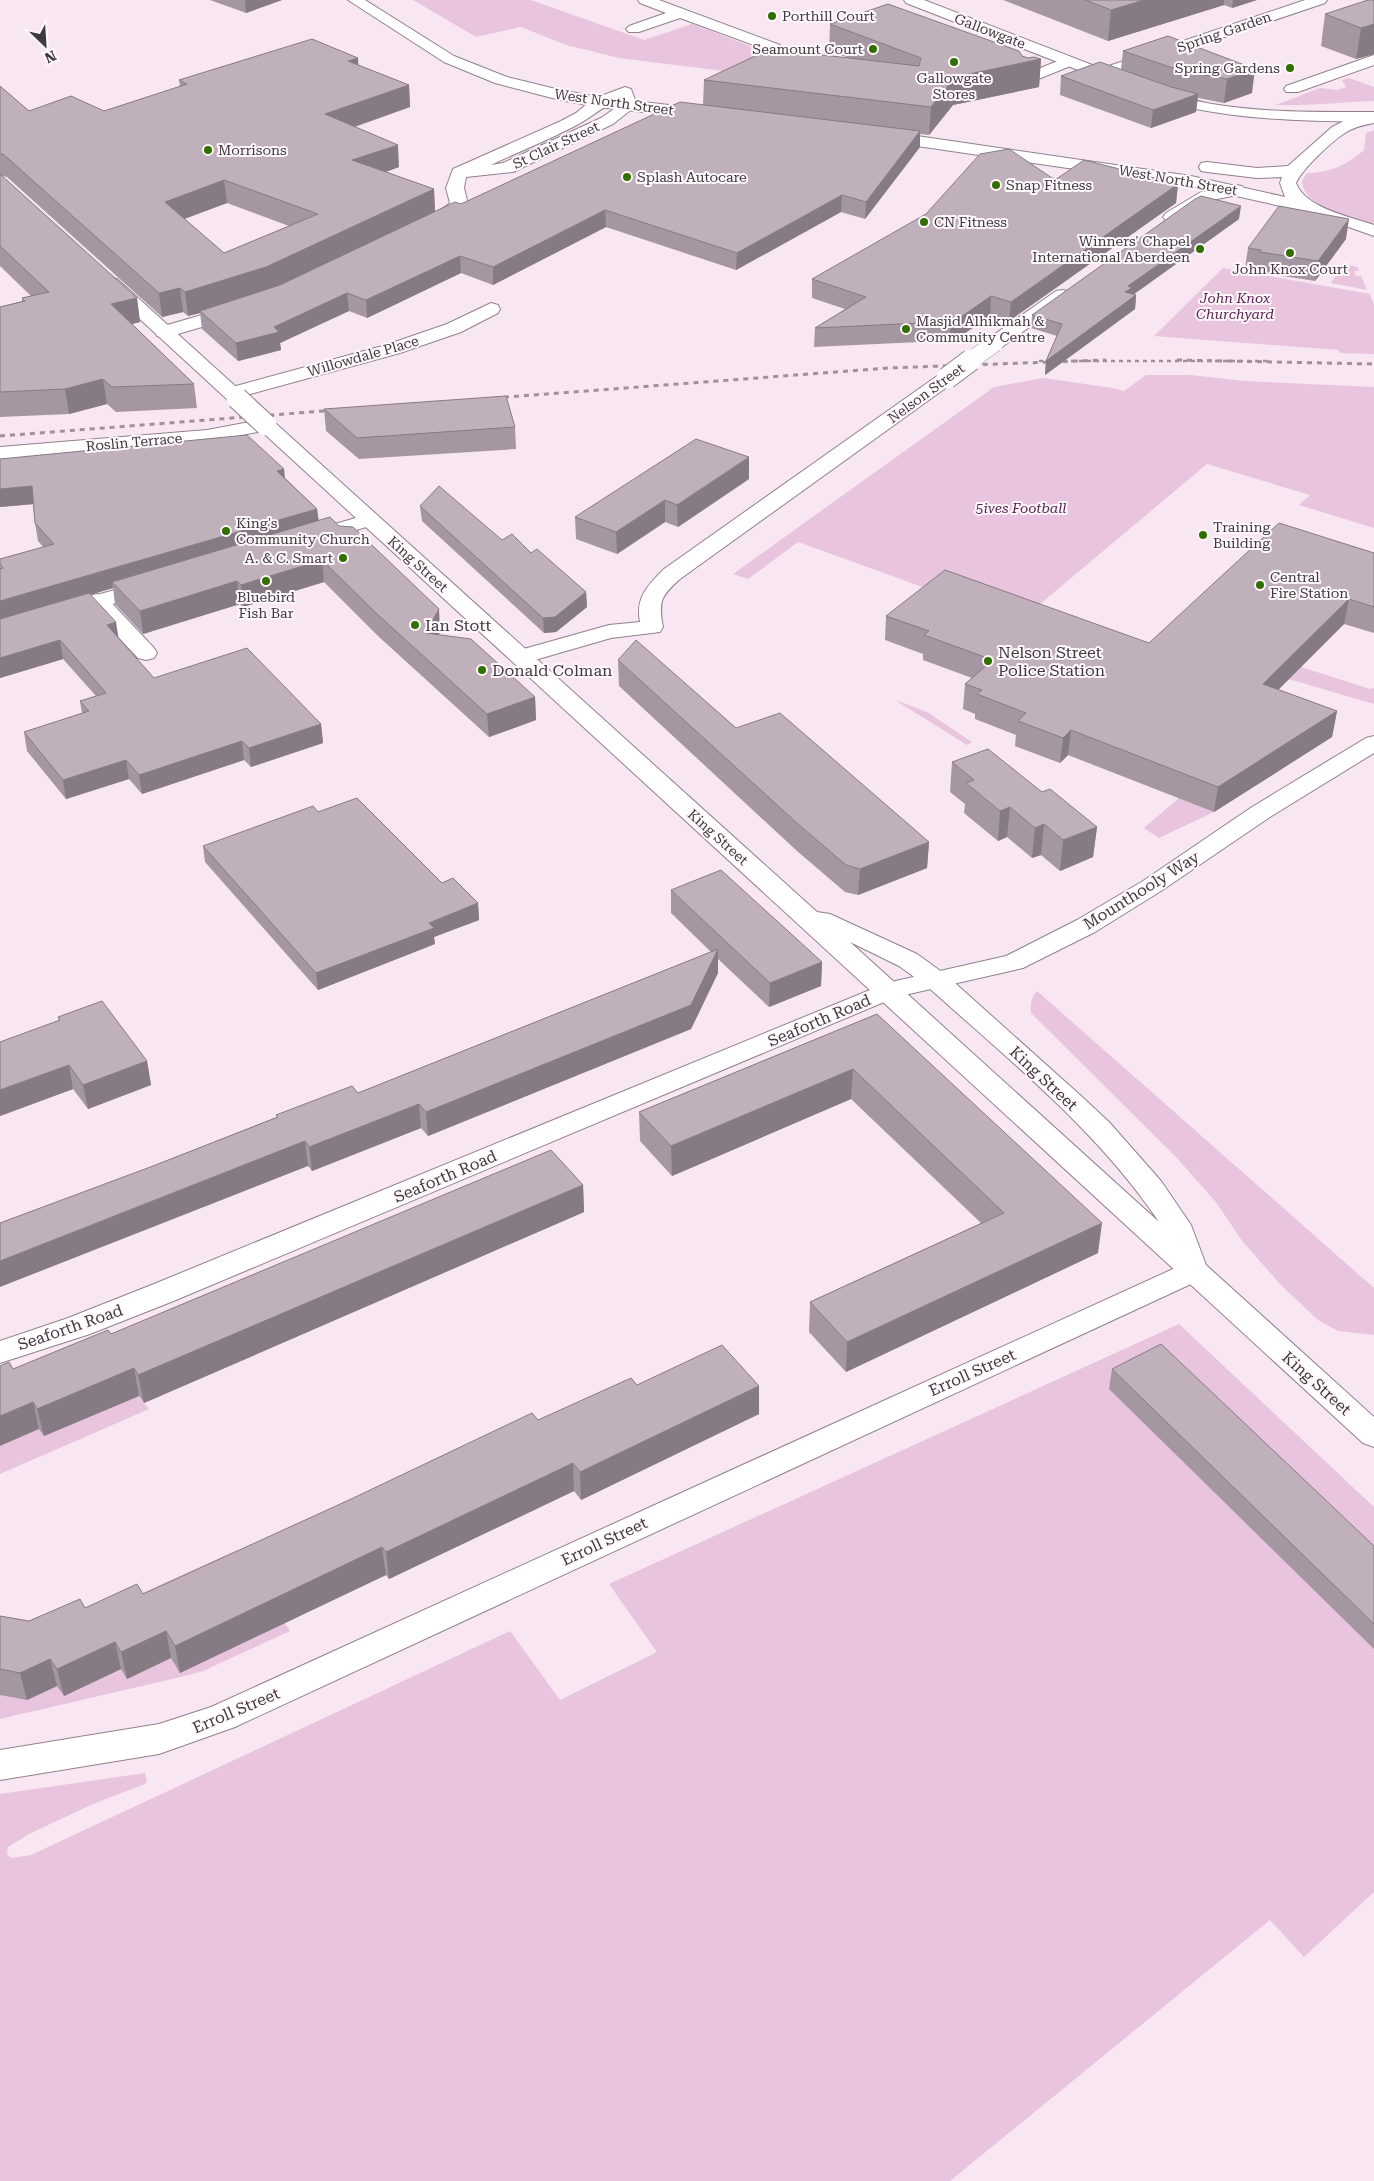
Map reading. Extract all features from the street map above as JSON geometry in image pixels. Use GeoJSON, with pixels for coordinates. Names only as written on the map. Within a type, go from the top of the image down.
{"type":"FeatureCollection","features":[{"type":"Feature","properties":{"kind":"street","name":"West North Street"},"geometry":{"type":"LineString","coordinates":[[355,0],[462,66],[525,87],[599,102]]}},
{"type":"Feature","properties":{"kind":"street"},"geometry":{"type":"LineString","coordinates":[[645,0],[775,48]]}},
{"type":"Feature","properties":{"kind":"street","name":"Gallowgate"},"geometry":{"type":"LineString","coordinates":[[911,0],[1068,62],[1175,101],[1207,108],[1268,115],[1374,118]]}},
{"type":"Feature","properties":{"kind":"street","name":"Spring Garden"},"geometry":{"type":"LineString","coordinates":[[1100,74],[1320,0]]}},
{"type":"Feature","properties":{"kind":"street"},"geometry":{"type":"LineString","coordinates":[[634,28],[680,13]]}},
{"type":"Feature","properties":{"kind":"street","name":"West North Street"},"geometry":{"type":"LineString","coordinates":[[476,54],[539,75],[627,99],[719,109]]}},
{"type":"Feature","properties":{"kind":"street"},"geometry":{"type":"LineString","coordinates":[[1292,90],[1374,60]]}},
{"type":"Feature","properties":{"kind":"street"},"geometry":{"type":"LineString","coordinates":[[1026,79],[1068,62]]}},
{"type":"Feature","properties":{"kind":"street","name":"St Clair Street"},"geometry":{"type":"LineString","coordinates":[[459,173],[567,124],[582,116],[599,102],[627,99]]}},
{"type":"Feature","properties":{"kind":"street","name":"St Clair Street"},"geometry":{"type":"LineString","coordinates":[[459,173],[507,168],[607,121],[627,99]]}},
{"type":"Feature","properties":{"kind":"street","name":"Gallowgate"},"geometry":{"type":"LineString","coordinates":[[1268,115],[1305,124],[1318,130],[1326,141]]}},
{"type":"Feature","properties":{"kind":"street"},"geometry":{"type":"LineString","coordinates":[[1308,207],[1297,200],[1289,188],[1289,177],[1293,171],[1346,125],[1374,118]]}},
{"type":"Feature","properties":{"kind":"street","name":"West North Street"},"geometry":{"type":"LineString","coordinates":[[1293,171],[1240,172],[868,127],[1236,190],[1308,207],[1374,231]]}},
{"type":"Feature","properties":{"kind":"street"},"geometry":{"type":"LineString","coordinates":[[411,233],[455,210],[459,204],[455,188],[459,173]]}},
{"type":"Feature","properties":{"kind":"street"},"geometry":{"type":"LineString","coordinates":[[1162,224],[1186,206],[1207,196],[1236,190]]}},
{"type":"Feature","properties":{"kind":"street","name":"King Street"},"geometry":{"type":"LineString","coordinates":[[98,271],[1374,1434]]}},
{"type":"Feature","properties":{"kind":"street","name":"Nelson Street"},"geometry":{"type":"LineString","coordinates":[[521,657],[609,632],[652,627],[648,611],[648,601],[672,574],[1075,286]]}},
{"type":"Feature","properties":{"kind":"street"},"geometry":{"type":"LineString","coordinates":[[164,332],[251,306]]}},
{"type":"Feature","properties":{"kind":"street","name":"Willowdale Place"},"geometry":{"type":"LineString","coordinates":[[234,396],[393,349],[454,328],[491,309]]}},
{"type":"Feature","properties":{"kind":"street","name":"Roslin Terrace"},"geometry":{"type":"LineString","coordinates":[[0,453],[207,436],[266,425]]}},
{"type":"Feature","properties":{"kind":"street"},"geometry":{"type":"LineString","coordinates":[[288,544],[370,520]]}},
{"type":"Feature","properties":{"kind":"street"},"geometry":{"type":"LineString","coordinates":[[0,630],[164,581]]}},
{"type":"Feature","properties":{"kind":"street"},"geometry":{"type":"LineString","coordinates":[[97,601],[146,653]]}},
{"type":"Feature","properties":{"kind":"street","name":"Mounthooly Way"},"geometry":{"type":"LineString","coordinates":[[887,991],[1014,962],[1086,926],[1152,886],[1261,812],[1374,743]]}},
{"type":"Feature","properties":{"kind":"street","name":"King Street"},"geometry":{"type":"LineString","coordinates":[[792,905],[908,960],[937,981],[1070,1101],[1128,1161],[1151,1188],[1176,1225],[1194,1271]]}},
{"type":"Feature","properties":{"kind":"street","name":"Seaforth Road"},"geometry":{"type":"LineString","coordinates":[[0,1352],[78,1326],[174,1289],[887,991]]}},
{"type":"Feature","properties":{"kind":"street","name":"Erroll Street"},"geometry":{"type":"LineString","coordinates":[[0,1765],[159,1739],[223,1717],[1194,1271]]}},
{"type":"Feature","properties":{"kind":"green space"},"geometry":{"type":"Polygon","coordinates":[[[413,0],[531,0],[644,40],[692,24],[777,56],[765,76],[619,58],[566,45],[521,27],[476,37],[413,0]]]}},
{"type":"Feature","properties":{"kind":"green space"},"geometry":{"type":"Polygon","coordinates":[[[1349,78],[1374,87],[1374,101],[1276,105],[1320,88],[1338,90],[1346,87],[1342,80],[1349,78]]]}},
{"type":"Feature","properties":{"kind":"green space"},"geometry":{"type":"Polygon","coordinates":[[[1374,130],[1374,224],[1320,205],[1305,190],[1302,181],[1307,173],[1330,170],[1358,155],[1364,150],[1366,133],[1374,130]]]}},
{"type":"Feature","properties":{"kind":"green space"},"geometry":{"type":"Polygon","coordinates":[[[1344,264],[1357,267],[1359,271],[1354,271],[1356,276],[1361,276],[1367,290],[1331,283],[1344,264]]]}},
{"type":"Feature","properties":{"kind":"green space","name":"John Knox Churchyard"},"geometry":{"type":"Polygon","coordinates":[[[1223,268],[1370,294],[1374,305],[1374,354],[1340,353],[1339,350],[1154,336],[1223,268]]]}},
{"type":"Feature","properties":{"kind":"green space","name":"5ives Football"},"geometry":{"type":"Polygon","coordinates":[[[1146,375],[1190,375],[1245,381],[1374,387],[1374,528],[1299,505],[1310,495],[1207,464],[1033,610],[1058,636],[798,542],[748,579],[733,574],[994,387],[1043,378],[1124,391],[1146,375]]]}},
{"type":"Feature","properties":{"kind":"green space"},"geometry":{"type":"Polygon","coordinates":[[[1267,656],[1370,689],[1374,688],[1374,704],[1285,678],[1267,656]]]}},
{"type":"Feature","properties":{"kind":"green space"},"geometry":{"type":"Polygon","coordinates":[[[895,700],[927,712],[972,742],[967,745],[895,700]]]}},
{"type":"Feature","properties":{"kind":"green space"},"geometry":{"type":"Polygon","coordinates":[[[1179,798],[1214,812],[1159,838],[1144,828],[1179,798]]]}},
{"type":"Feature","properties":{"kind":"green space"},"geometry":{"type":"Polygon","coordinates":[[[1037,991],[1374,1288],[1374,1335],[1338,1331],[1318,1320],[1280,1284],[1243,1242],[1215,1201],[1175,1156],[1031,1013],[1031,1001],[1037,991]]]}},
{"type":"Feature","properties":{"kind":"green space"},"geometry":{"type":"Polygon","coordinates":[[[1179,1324],[1374,1507],[1374,1892],[1304,1957],[1270,1920],[950,2181],[0,2181],[0,1794],[145,1773],[147,1782],[145,1784],[93,1804],[29,1834],[8,1847],[7,1854],[11,1858],[31,1855],[510,1631],[560,1700],[657,1652],[609,1584],[1179,1324]]]}},
{"type":"Feature","properties":{"kind":"green space"},"geometry":{"type":"Polygon","coordinates":[[[100,1352],[149,1409],[0,1474],[0,1388],[100,1352]]]}},
{"type":"Feature","properties":{"kind":"green space"},"geometry":{"type":"Polygon","coordinates":[[[237,1550],[290,1631],[203,1671],[0,1719],[0,1624],[43,1638],[237,1550]]]}},
{"type":"Feature","properties":{"kind":"building"},"geometry":{"type":"Polygon","coordinates":[[[1085,0],[1144,0],[1111,10],[1085,0]]]}},
{"type":"Feature","properties":{"kind":"building"},"geometry":{"type":"Polygon","coordinates":[[[1368,0],[1374,0],[1374,24],[1361,28],[1325,14],[1368,0]]]}},
{"type":"Feature","properties":{"kind":"building"},"geometry":{"type":"Polygon","coordinates":[[[888,4],[1019,51],[1022,56],[1041,59],[955,77],[931,107],[704,80],[770,49],[919,66],[921,58],[830,24],[888,4]]]}},
{"type":"Feature","properties":{"kind":"building"},"geometry":{"type":"Polygon","coordinates":[[[1168,36],[1255,69],[1227,79],[1182,71],[1123,51],[1168,36]]]}},
{"type":"Feature","properties":{"kind":"building"},"geometry":{"type":"Polygon","coordinates":[[[312,39],[358,58],[348,61],[409,85],[325,114],[398,145],[352,160],[434,189],[266,267],[185,292],[180,288],[159,293],[3,154],[0,154],[0,86],[29,111],[71,96],[104,111],[187,84],[179,80],[312,39]],[[224,180],[165,202],[224,253],[318,214],[224,180]]]}},
{"type":"Feature","properties":{"kind":"building"},"geometry":{"type":"Polygon","coordinates":[[[1100,62],[1171,87],[1198,94],[1153,110],[1061,76],[1100,62]]]}},
{"type":"Feature","properties":{"kind":"building"},"geometry":{"type":"Polygon","coordinates":[[[680,102],[920,131],[866,202],[842,195],[737,253],[605,210],[493,267],[460,256],[366,300],[347,293],[274,327],[279,332],[236,343],[200,311],[280,285],[455,202],[461,204],[680,102]]]}},
{"type":"Feature","properties":{"kind":"building"},"geometry":{"type":"Polygon","coordinates":[[[1009,149],[1055,180],[1084,160],[1178,184],[1011,302],[991,296],[951,324],[942,322],[815,328],[866,297],[812,279],[926,214],[980,154],[1009,149]]]}},
{"type":"Feature","properties":{"kind":"building"},"geometry":{"type":"Polygon","coordinates":[[[0,174],[137,298],[111,304],[194,384],[112,387],[103,379],[65,389],[0,392],[0,307],[25,301],[22,298],[49,292],[0,246],[0,174]]]}},
{"type":"Feature","properties":{"kind":"building"},"geometry":{"type":"Polygon","coordinates":[[[1201,196],[1241,206],[1128,286],[1132,288],[1125,292],[1136,295],[1046,361],[1062,324],[1032,315],[1201,196]]]}},
{"type":"Feature","properties":{"kind":"building"},"geometry":{"type":"Polygon","coordinates":[[[1279,206],[1349,219],[1318,261],[1260,252],[1261,250],[1248,248],[1279,206]]]}},
{"type":"Feature","properties":{"kind":"building"},"geometry":{"type":"Polygon","coordinates":[[[506,396],[515,427],[357,438],[324,409],[506,396]]]}},
{"type":"Feature","properties":{"kind":"building"},"geometry":{"type":"Polygon","coordinates":[[[247,435],[284,469],[277,471],[317,509],[0,601],[0,569],[3,568],[0,564],[0,559],[54,544],[35,523],[32,486],[0,489],[0,459],[247,435]]]}},
{"type":"Feature","properties":{"kind":"building"},"geometry":{"type":"Polygon","coordinates":[[[696,439],[749,457],[677,505],[665,500],[616,532],[575,517],[696,439]]]}},
{"type":"Feature","properties":{"kind":"building"},"geometry":{"type":"Polygon","coordinates":[[[439,486],[502,540],[512,534],[531,553],[537,549],[586,592],[555,617],[543,618],[420,506],[439,486]]]}},
{"type":"Feature","properties":{"kind":"building"},"geometry":{"type":"Polygon","coordinates":[[[330,517],[339,526],[353,527],[439,609],[426,633],[471,639],[535,697],[487,714],[376,613],[322,560],[241,585],[237,581],[140,611],[112,582],[330,517]]]}},
{"type":"Feature","properties":{"kind":"building"},"geometry":{"type":"Polygon","coordinates":[[[1279,523],[1374,553],[1374,607],[1349,599],[1263,684],[1337,711],[1218,787],[1071,730],[1063,738],[1018,721],[1026,713],[977,694],[982,690],[965,684],[993,660],[924,635],[929,631],[886,616],[945,570],[1149,643],[1279,523]]]}},
{"type":"Feature","properties":{"kind":"building"},"geometry":{"type":"Polygon","coordinates":[[[89,593],[116,622],[107,625],[154,678],[247,648],[321,724],[249,748],[242,741],[139,775],[126,760],[63,780],[24,732],[89,711],[80,701],[106,693],[60,640],[0,658],[0,619],[89,593]]]}},
{"type":"Feature","properties":{"kind":"building"},"geometry":{"type":"Polygon","coordinates":[[[636,640],[736,728],[780,713],[929,842],[860,869],[846,865],[798,824],[618,660],[636,640]]]}},
{"type":"Feature","properties":{"kind":"building"},"geometry":{"type":"Polygon","coordinates":[[[988,749],[1042,792],[1050,789],[1097,827],[1063,840],[1044,824],[1035,828],[1010,807],[1000,811],[966,783],[974,780],[952,762],[988,749]]]}},
{"type":"Feature","properties":{"kind":"building"},"geometry":{"type":"Polygon","coordinates":[[[357,798],[442,883],[453,878],[478,903],[429,923],[434,928],[316,973],[203,846],[313,806],[318,812],[357,798]]]}},
{"type":"Feature","properties":{"kind":"building"},"geometry":{"type":"Polygon","coordinates":[[[721,870],[822,962],[770,983],[671,890],[721,870]]]}},
{"type":"Feature","properties":{"kind":"building"},"geometry":{"type":"Polygon","coordinates":[[[718,949],[691,1005],[426,1112],[419,1104],[309,1147],[305,1141],[0,1261],[0,1223],[153,1166],[352,1086],[358,1093],[718,949]]]}},
{"type":"Feature","properties":{"kind":"building"},"geometry":{"type":"Polygon","coordinates":[[[102,1001],[147,1061],[83,1085],[69,1065],[0,1090],[0,1042],[60,1020],[58,1017],[102,1001]]]}},
{"type":"Feature","properties":{"kind":"building"},"geometry":{"type":"Polygon","coordinates":[[[877,1014],[1102,1223],[847,1342],[810,1302],[1004,1213],[853,1069],[671,1146],[639,1112],[877,1014]]]}},
{"type":"Feature","properties":{"kind":"building"},"geometry":{"type":"Polygon","coordinates":[[[551,1150],[583,1185],[138,1375],[134,1368],[37,1409],[33,1402],[0,1416],[0,1366],[9,1362],[13,1369],[108,1330],[111,1334],[551,1150]]]}},
{"type":"Feature","properties":{"kind":"building"},"geometry":{"type":"Polygon","coordinates":[[[1161,1344],[1374,1546],[1374,1624],[1112,1369],[1161,1344]]]}},
{"type":"Feature","properties":{"kind":"building"},"geometry":{"type":"Polygon","coordinates":[[[722,1345],[759,1386],[580,1472],[573,1463],[386,1552],[382,1547],[175,1646],[166,1631],[121,1652],[115,1642],[57,1669],[50,1659],[20,1673],[0,1669],[0,1616],[29,1621],[80,1599],[85,1608],[137,1584],[143,1594],[349,1500],[532,1413],[538,1420],[631,1378],[637,1385],[722,1345]]]}},
{"type":"Feature","properties":{"kind":"railway"},"geometry":{"type":"LineString","coordinates":[[1079,361],[1106,360]]}},
{"type":"Feature","properties":{"kind":"railway"},"geometry":{"type":"LineString","coordinates":[[1177,360],[1226,361]]}},
{"type":"Feature","properties":{"kind":"railway"},"geometry":{"type":"LineString","coordinates":[[1039,361],[1079,361]]}},
{"type":"Feature","properties":{"kind":"railway"},"geometry":{"type":"LineString","coordinates":[[494,398],[888,368],[1079,361]]}},
{"type":"Feature","properties":{"kind":"railway"},"geometry":{"type":"LineString","coordinates":[[1079,361],[1226,361]]}},
{"type":"Feature","properties":{"kind":"railway"},"geometry":{"type":"LineString","coordinates":[[1226,361],[1267,361]]}},
{"type":"Feature","properties":{"kind":"railway"},"geometry":{"type":"LineString","coordinates":[[1226,361],[1374,364]]}},
{"type":"Feature","properties":{"kind":"railway"},"geometry":{"type":"LineString","coordinates":[[0,436],[336,410]]}},
{"type":"Feature","properties":{"kind":"place","name":"Porthill Court"},"geometry":{"type":"Point","coordinates":[772,16]}},
{"type":"Feature","properties":{"kind":"place","name":"Seamount Court"},"geometry":{"type":"Point","coordinates":[873,49]}},
{"type":"Feature","properties":{"kind":"place","name":"Gallowgate Stores"},"geometry":{"type":"Point","coordinates":[954,62]}},
{"type":"Feature","properties":{"kind":"place","name":"Spring Gardens"},"geometry":{"type":"Point","coordinates":[1290,68]}},
{"type":"Feature","properties":{"kind":"place","name":"Morrisons"},"geometry":{"type":"Point","coordinates":[208,150]}},
{"type":"Feature","properties":{"kind":"place","name":"Splash Autocare"},"geometry":{"type":"Point","coordinates":[627,177]}},
{"type":"Feature","properties":{"kind":"place","name":"Snap Fitness"},"geometry":{"type":"Point","coordinates":[996,185]}},
{"type":"Feature","properties":{"kind":"place","name":"CN Fitness"},"geometry":{"type":"Point","coordinates":[924,222]}},
{"type":"Feature","properties":{"kind":"place","name":"Winners' Chapel International Aberdeen"},"geometry":{"type":"Point","coordinates":[1200,249]}},
{"type":"Feature","properties":{"kind":"place","name":"John Knox Court"},"geometry":{"type":"Point","coordinates":[1290,253]}},
{"type":"Feature","properties":{"kind":"place","name":"Masjid Alhikmah & Community Centre"},"geometry":{"type":"Point","coordinates":[906,329]}},
{"type":"Feature","properties":{"kind":"place","name":"King's Community Church"},"geometry":{"type":"Point","coordinates":[226,531]}},
{"type":"Feature","properties":{"kind":"place","name":"Training Building"},"geometry":{"type":"Point","coordinates":[1203,535]}},
{"type":"Feature","properties":{"kind":"place","name":"A. & C. Smart"},"geometry":{"type":"Point","coordinates":[343,558]}},
{"type":"Feature","properties":{"kind":"place","name":"Bluebird Fish Bar"},"geometry":{"type":"Point","coordinates":[266,581]}},
{"type":"Feature","properties":{"kind":"place","name":"Central Fire Station"},"geometry":{"type":"Point","coordinates":[1260,585]}},
{"type":"Feature","properties":{"kind":"place","name":"Ian Stott"},"geometry":{"type":"Point","coordinates":[415,625]}},
{"type":"Feature","properties":{"kind":"place","name":"Nelson Street Police Station"},"geometry":{"type":"Point","coordinates":[988,661]}},
{"type":"Feature","properties":{"kind":"place","name":"Donald Colman"},"geometry":{"type":"Point","coordinates":[482,670]}}]}
